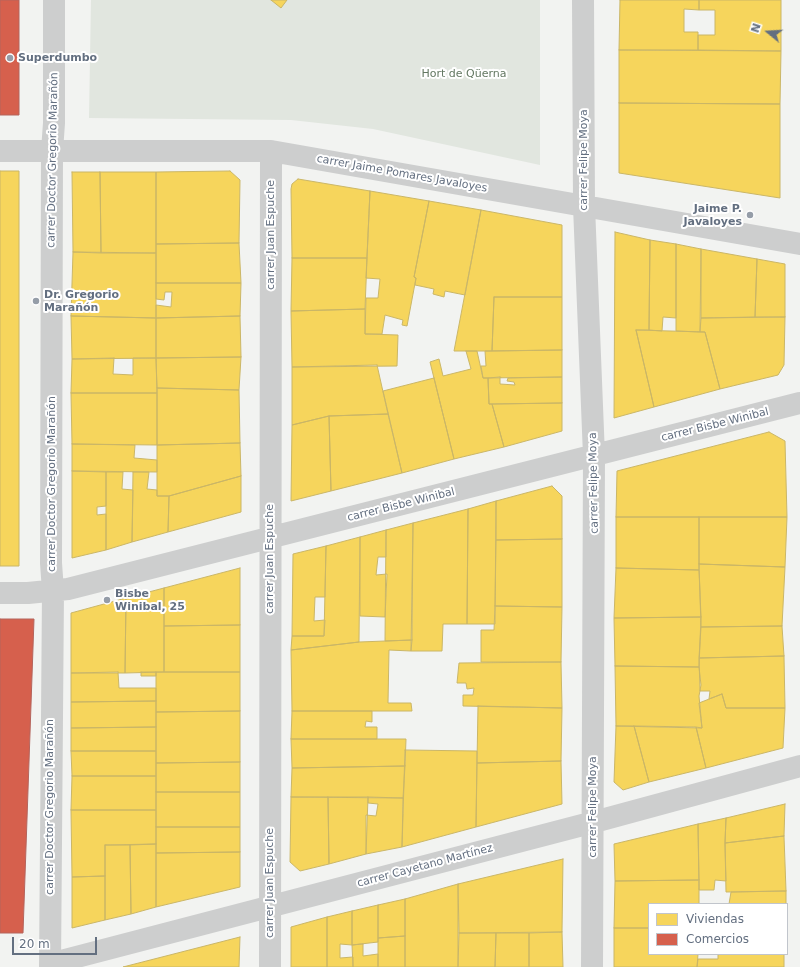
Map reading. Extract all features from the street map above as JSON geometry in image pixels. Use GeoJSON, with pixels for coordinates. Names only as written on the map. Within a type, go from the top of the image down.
{"type":"FeatureCollection","features":[{"type":"Feature","properties":{"kind":"street","name":"carrer Doctor Gregorio Marañón"},"geometry":{"type":"LineString","coordinates":[[50,966],[51,619],[53,591],[51,562],[54,0]]}},
{"type":"Feature","properties":{"kind":"street","name":"carrer Felipe Moya"},"geometry":{"type":"LineString","coordinates":[[583,0],[584,206],[594,456],[594,822],[592,967]]}},
{"type":"Feature","properties":{"kind":"street","name":"carrer Jaime Pomares Javaloyes"},"geometry":{"type":"LineString","coordinates":[[0,151],[271,151],[800,244]]}},
{"type":"Feature","properties":{"kind":"street","name":"carrer Juan Espuche"},"geometry":{"type":"LineString","coordinates":[[270,967],[271,151]]}},
{"type":"Feature","properties":{"kind":"street","name":"carrer Bisbe Winibal"},"geometry":{"type":"LineString","coordinates":[[0,593],[68,590],[800,403]]}},
{"type":"Feature","properties":{"kind":"street","name":"carrer Cayetano Martínez"},"geometry":{"type":"LineString","coordinates":[[50,966],[800,766]]}},
{"type":"Feature","properties":{"kind":"green space","name":"Hort de Qüerna"},"geometry":{"type":"Polygon","coordinates":[[[91,0],[540,0],[540,165],[373,129],[291,120],[89,118],[91,0]]]}},
{"type":"Feature","properties":{"kind":"building: Viviendas"},"geometry":{"type":"Polygon","coordinates":[[[271,0],[287,0],[281,8],[271,0]]]}},
{"type":"Feature","properties":{"kind":"building: Viviendas"},"geometry":{"type":"Polygon","coordinates":[[[620,0],[699,0],[699,10],[684,9],[684,32],[698,32],[698,50],[619,50],[620,0]]]}},
{"type":"Feature","properties":{"kind":"building: Viviendas"},"geometry":{"type":"Polygon","coordinates":[[[699,0],[781,0],[781,51],[698,50],[698,35],[715,35],[715,10],[699,10],[699,0]]]}},
{"type":"Feature","properties":{"kind":"building: Viviendas"},"geometry":{"type":"Polygon","coordinates":[[[619,50],[781,51],[780,104],[619,103],[619,50]]]}},
{"type":"Feature","properties":{"kind":"building: Viviendas"},"geometry":{"type":"Polygon","coordinates":[[[619,103],[780,104],[780,198],[619,173],[619,103]]]}},
{"type":"Feature","properties":{"kind":"building: Viviendas"},"geometry":{"type":"Polygon","coordinates":[[[0,171],[19,171],[19,566],[0,566],[0,171]]]}},
{"type":"Feature","properties":{"kind":"building: Viviendas"},"geometry":{"type":"Polygon","coordinates":[[[230,171],[240,180],[239,243],[156,244],[156,172],[230,171]]]}},
{"type":"Feature","properties":{"kind":"building: Viviendas"},"geometry":{"type":"Polygon","coordinates":[[[72,172],[100,172],[101,253],[73,252],[72,172]]]}},
{"type":"Feature","properties":{"kind":"building: Viviendas"},"geometry":{"type":"Polygon","coordinates":[[[100,172],[156,172],[156,253],[101,253],[100,172]]]}},
{"type":"Feature","properties":{"kind":"building: Viviendas"},"geometry":{"type":"Polygon","coordinates":[[[298,179],[370,191],[367,258],[292,258],[291,189],[292,184],[298,179]]]}},
{"type":"Feature","properties":{"kind":"building: Viviendas"},"geometry":{"type":"Polygon","coordinates":[[[370,191],[429,201],[414,277],[416,278],[407,326],[402,325],[403,320],[385,315],[382,334],[365,334],[366,298],[378,298],[380,279],[366,278],[370,191]]]}},
{"type":"Feature","properties":{"kind":"building: Viviendas"},"geometry":{"type":"Polygon","coordinates":[[[429,201],[481,210],[465,295],[445,291],[444,297],[433,294],[434,289],[415,285],[416,278],[414,277],[429,201]]]}},
{"type":"Feature","properties":{"kind":"building: Viviendas"},"geometry":{"type":"Polygon","coordinates":[[[481,210],[562,225],[562,297],[494,297],[492,351],[454,351],[481,210]]]}},
{"type":"Feature","properties":{"kind":"building: Viviendas"},"geometry":{"type":"Polygon","coordinates":[[[615,232],[650,240],[649,330],[636,330],[654,407],[614,418],[615,232]]]}},
{"type":"Feature","properties":{"kind":"building: Viviendas"},"geometry":{"type":"Polygon","coordinates":[[[650,240],[676,244],[676,318],[663,317],[662,331],[649,330],[650,240]]]}},
{"type":"Feature","properties":{"kind":"building: Viviendas"},"geometry":{"type":"Polygon","coordinates":[[[239,243],[241,283],[156,283],[156,244],[239,243]]]}},
{"type":"Feature","properties":{"kind":"building: Viviendas"},"geometry":{"type":"Polygon","coordinates":[[[676,244],[701,249],[700,332],[676,331],[676,244]]]}},
{"type":"Feature","properties":{"kind":"building: Viviendas"},"geometry":{"type":"Polygon","coordinates":[[[701,249],[757,259],[755,317],[701,318],[701,249]]]}},
{"type":"Feature","properties":{"kind":"building: Viviendas"},"geometry":{"type":"Polygon","coordinates":[[[73,252],[156,253],[156,318],[71,316],[73,252]]]}},
{"type":"Feature","properties":{"kind":"building: Viviendas"},"geometry":{"type":"Polygon","coordinates":[[[292,258],[367,258],[365,309],[291,311],[292,258]]]}},
{"type":"Feature","properties":{"kind":"building: Viviendas"},"geometry":{"type":"Polygon","coordinates":[[[757,259],[785,264],[785,317],[755,317],[757,259]]]}},
{"type":"Feature","properties":{"kind":"building: Viviendas"},"geometry":{"type":"Polygon","coordinates":[[[156,283],[241,283],[240,316],[156,318],[156,305],[171,307],[172,292],[165,292],[164,300],[156,299],[156,283]]]}},
{"type":"Feature","properties":{"kind":"building: Viviendas"},"geometry":{"type":"Polygon","coordinates":[[[494,297],[562,297],[562,350],[492,351],[494,297]]]}},
{"type":"Feature","properties":{"kind":"building: Viviendas"},"geometry":{"type":"Polygon","coordinates":[[[365,309],[365,334],[398,335],[397,366],[292,367],[291,311],[365,309]]]}},
{"type":"Feature","properties":{"kind":"building: Viviendas"},"geometry":{"type":"Polygon","coordinates":[[[71,316],[156,318],[156,358],[72,359],[71,316]]]}},
{"type":"Feature","properties":{"kind":"building: Viviendas"},"geometry":{"type":"Polygon","coordinates":[[[240,316],[241,357],[156,358],[156,318],[240,316]]]}},
{"type":"Feature","properties":{"kind":"building: Viviendas"},"geometry":{"type":"Polygon","coordinates":[[[785,317],[784,365],[778,375],[720,389],[705,332],[700,332],[701,318],[785,317]]]}},
{"type":"Feature","properties":{"kind":"building: Viviendas"},"geometry":{"type":"Polygon","coordinates":[[[636,330],[705,332],[720,389],[654,407],[636,330]]]}},
{"type":"Feature","properties":{"kind":"building: Viviendas"},"geometry":{"type":"Polygon","coordinates":[[[562,350],[562,377],[483,378],[481,366],[486,366],[485,351],[562,350]]]}},
{"type":"Feature","properties":{"kind":"building: Viviendas"},"geometry":{"type":"Polygon","coordinates":[[[466,351],[477,351],[483,378],[488,378],[489,404],[492,404],[504,447],[454,459],[430,362],[439,359],[443,376],[471,369],[466,351]]]}},
{"type":"Feature","properties":{"kind":"building: Viviendas"},"geometry":{"type":"Polygon","coordinates":[[[241,357],[239,390],[157,388],[156,358],[241,357]]]}},
{"type":"Feature","properties":{"kind":"building: Viviendas"},"geometry":{"type":"Polygon","coordinates":[[[114,358],[113,374],[133,375],[133,358],[156,358],[157,393],[71,393],[72,359],[114,358]]]}},
{"type":"Feature","properties":{"kind":"building: Viviendas"},"geometry":{"type":"Polygon","coordinates":[[[377,365],[388,414],[329,416],[292,425],[292,367],[377,365]]]}},
{"type":"Feature","properties":{"kind":"building: Viviendas"},"geometry":{"type":"Polygon","coordinates":[[[500,377],[500,384],[515,385],[514,382],[507,381],[508,378],[562,377],[562,403],[489,404],[488,378],[500,377]]]}},
{"type":"Feature","properties":{"kind":"building: Viviendas"},"geometry":{"type":"Polygon","coordinates":[[[434,378],[454,459],[402,473],[383,391],[434,378]]]}},
{"type":"Feature","properties":{"kind":"building: Viviendas"},"geometry":{"type":"Polygon","coordinates":[[[157,388],[239,390],[240,443],[157,445],[157,388]]]}},
{"type":"Feature","properties":{"kind":"building: Viviendas"},"geometry":{"type":"Polygon","coordinates":[[[71,393],[157,393],[157,445],[72,444],[71,393]]]}},
{"type":"Feature","properties":{"kind":"building: Viviendas"},"geometry":{"type":"Polygon","coordinates":[[[562,403],[562,431],[504,447],[492,404],[562,403]]]}},
{"type":"Feature","properties":{"kind":"building: Viviendas"},"geometry":{"type":"Polygon","coordinates":[[[388,414],[402,473],[331,491],[329,416],[388,414]]]}},
{"type":"Feature","properties":{"kind":"building: Viviendas"},"geometry":{"type":"Polygon","coordinates":[[[329,416],[331,491],[291,501],[292,425],[329,416]]]}},
{"type":"Feature","properties":{"kind":"building: Viviendas"},"geometry":{"type":"Polygon","coordinates":[[[769,432],[785,441],[787,517],[616,517],[617,471],[769,432]]]}},
{"type":"Feature","properties":{"kind":"building: Viviendas"},"geometry":{"type":"Polygon","coordinates":[[[240,443],[241,476],[169,496],[157,496],[157,445],[240,443]]]}},
{"type":"Feature","properties":{"kind":"building: Viviendas"},"geometry":{"type":"Polygon","coordinates":[[[72,444],[135,445],[134,458],[157,460],[157,472],[72,471],[72,444]]]}},
{"type":"Feature","properties":{"kind":"building: Viviendas"},"geometry":{"type":"Polygon","coordinates":[[[72,471],[106,472],[106,506],[97,507],[97,515],[106,514],[106,550],[72,558],[72,471]]]}},
{"type":"Feature","properties":{"kind":"building: Viviendas"},"geometry":{"type":"Polygon","coordinates":[[[106,472],[123,472],[122,489],[133,490],[132,542],[106,550],[106,472]]]}},
{"type":"Feature","properties":{"kind":"building: Viviendas"},"geometry":{"type":"Polygon","coordinates":[[[133,472],[149,472],[147,489],[157,490],[157,496],[169,496],[168,532],[132,542],[133,472]]]}},
{"type":"Feature","properties":{"kind":"building: Viviendas"},"geometry":{"type":"Polygon","coordinates":[[[241,476],[241,512],[168,532],[169,496],[241,476]]]}},
{"type":"Feature","properties":{"kind":"building: Viviendas"},"geometry":{"type":"Polygon","coordinates":[[[552,486],[562,496],[562,539],[496,540],[496,501],[552,486]]]}},
{"type":"Feature","properties":{"kind":"building: Viviendas"},"geometry":{"type":"Polygon","coordinates":[[[496,501],[495,624],[467,624],[468,509],[496,501]]]}},
{"type":"Feature","properties":{"kind":"building: Viviendas"},"geometry":{"type":"Polygon","coordinates":[[[468,509],[467,624],[443,624],[442,651],[411,651],[413,523],[468,509]]]}},
{"type":"Feature","properties":{"kind":"building: Viviendas"},"geometry":{"type":"Polygon","coordinates":[[[616,517],[699,517],[699,570],[616,568],[616,517]]]}},
{"type":"Feature","properties":{"kind":"building: Viviendas"},"geometry":{"type":"Polygon","coordinates":[[[699,517],[787,517],[785,567],[699,564],[699,517]]]}},
{"type":"Feature","properties":{"kind":"building: Viviendas"},"geometry":{"type":"Polygon","coordinates":[[[413,523],[412,640],[385,641],[386,530],[413,523]]]}},
{"type":"Feature","properties":{"kind":"building: Viviendas"},"geometry":{"type":"Polygon","coordinates":[[[386,530],[386,557],[378,557],[376,575],[387,574],[385,617],[360,616],[360,537],[386,530]]]}},
{"type":"Feature","properties":{"kind":"building: Viviendas"},"geometry":{"type":"Polygon","coordinates":[[[360,537],[359,642],[291,650],[292,636],[324,636],[326,546],[360,537]]]}},
{"type":"Feature","properties":{"kind":"building: Viviendas"},"geometry":{"type":"Polygon","coordinates":[[[562,539],[562,607],[495,606],[496,540],[562,539]]]}},
{"type":"Feature","properties":{"kind":"building: Viviendas"},"geometry":{"type":"Polygon","coordinates":[[[326,546],[325,597],[315,597],[314,621],[325,620],[324,636],[292,636],[293,554],[326,546]]]}},
{"type":"Feature","properties":{"kind":"building: Viviendas"},"geometry":{"type":"Polygon","coordinates":[[[699,564],[785,567],[782,626],[701,627],[699,564]]]}},
{"type":"Feature","properties":{"kind":"building: Viviendas"},"geometry":{"type":"Polygon","coordinates":[[[240,568],[240,625],[164,626],[164,588],[240,568]]]}},
{"type":"Feature","properties":{"kind":"building: Viviendas"},"geometry":{"type":"Polygon","coordinates":[[[616,568],[699,570],[701,617],[614,618],[616,568]]]}},
{"type":"Feature","properties":{"kind":"building: Viviendas"},"geometry":{"type":"Polygon","coordinates":[[[164,588],[164,672],[125,673],[126,598],[164,588]]]}},
{"type":"Feature","properties":{"kind":"building: Viviendas"},"geometry":{"type":"Polygon","coordinates":[[[126,598],[125,673],[71,673],[71,613],[126,598]]]}},
{"type":"Feature","properties":{"kind":"building: Viviendas"},"geometry":{"type":"Polygon","coordinates":[[[495,606],[562,607],[561,662],[481,662],[481,630],[494,630],[495,606]]]}},
{"type":"Feature","properties":{"kind":"building: Viviendas"},"geometry":{"type":"Polygon","coordinates":[[[701,617],[699,667],[615,666],[614,618],[701,617]]]}},
{"type":"Feature","properties":{"kind":"building: Viviendas"},"geometry":{"type":"Polygon","coordinates":[[[240,625],[240,672],[164,672],[164,626],[240,625]]]}},
{"type":"Feature","properties":{"kind":"building: Viviendas"},"geometry":{"type":"Polygon","coordinates":[[[782,626],[784,656],[699,658],[701,627],[782,626]]]}},
{"type":"Feature","properties":{"kind":"building: Viviendas"},"geometry":{"type":"Polygon","coordinates":[[[412,640],[411,651],[389,650],[388,703],[411,703],[412,711],[292,711],[291,650],[359,642],[412,640]]]}},
{"type":"Feature","properties":{"kind":"building: Viviendas"},"geometry":{"type":"Polygon","coordinates":[[[784,656],[785,708],[726,708],[722,694],[709,699],[710,691],[700,691],[699,658],[784,656]]]}},
{"type":"Feature","properties":{"kind":"building: Viviendas"},"geometry":{"type":"Polygon","coordinates":[[[561,662],[562,708],[463,706],[463,695],[473,695],[474,688],[467,689],[466,683],[457,683],[459,663],[561,662]]]}},
{"type":"Feature","properties":{"kind":"building: Viviendas"},"geometry":{"type":"Polygon","coordinates":[[[615,666],[699,667],[701,685],[699,696],[702,728],[616,726],[615,666]]]}},
{"type":"Feature","properties":{"kind":"building: Viviendas"},"geometry":{"type":"Polygon","coordinates":[[[118,672],[119,688],[156,688],[156,701],[71,702],[71,673],[118,672]]]}},
{"type":"Feature","properties":{"kind":"building: Viviendas"},"geometry":{"type":"Polygon","coordinates":[[[141,672],[156,672],[156,676],[141,676],[141,672]]]}},
{"type":"Feature","properties":{"kind":"building: Viviendas"},"geometry":{"type":"Polygon","coordinates":[[[156,672],[240,672],[240,711],[156,712],[156,672]]]}},
{"type":"Feature","properties":{"kind":"building: Viviendas"},"geometry":{"type":"Polygon","coordinates":[[[722,694],[726,708],[785,708],[783,748],[706,768],[696,727],[702,728],[699,703],[722,694]]]}},
{"type":"Feature","properties":{"kind":"building: Viviendas"},"geometry":{"type":"Polygon","coordinates":[[[156,701],[156,727],[71,728],[71,702],[156,701]]]}},
{"type":"Feature","properties":{"kind":"building: Viviendas"},"geometry":{"type":"Polygon","coordinates":[[[478,706],[562,708],[561,761],[477,763],[478,706]]]}},
{"type":"Feature","properties":{"kind":"building: Viviendas"},"geometry":{"type":"Polygon","coordinates":[[[240,711],[240,762],[156,763],[156,712],[240,711]]]}},
{"type":"Feature","properties":{"kind":"building: Viviendas"},"geometry":{"type":"Polygon","coordinates":[[[292,711],[372,711],[372,722],[366,721],[365,727],[377,727],[377,739],[291,739],[292,711]]]}},
{"type":"Feature","properties":{"kind":"building: Viviendas"},"geometry":{"type":"Polygon","coordinates":[[[616,726],[634,726],[649,782],[623,790],[614,782],[616,726]]]}},
{"type":"Feature","properties":{"kind":"building: Viviendas"},"geometry":{"type":"Polygon","coordinates":[[[634,726],[696,727],[706,768],[649,782],[634,726]]]}},
{"type":"Feature","properties":{"kind":"building: Viviendas"},"geometry":{"type":"Polygon","coordinates":[[[156,727],[156,751],[71,751],[71,728],[156,727]]]}},
{"type":"Feature","properties":{"kind":"building: Viviendas"},"geometry":{"type":"Polygon","coordinates":[[[291,739],[406,739],[405,766],[292,768],[291,739]]]}},
{"type":"Feature","properties":{"kind":"building: Viviendas"},"geometry":{"type":"Polygon","coordinates":[[[405,750],[477,751],[476,827],[402,847],[405,750]]]}},
{"type":"Feature","properties":{"kind":"building: Viviendas"},"geometry":{"type":"Polygon","coordinates":[[[71,751],[156,751],[156,776],[72,776],[71,751]]]}},
{"type":"Feature","properties":{"kind":"building: Viviendas"},"geometry":{"type":"Polygon","coordinates":[[[561,761],[562,804],[476,827],[477,763],[561,761]]]}},
{"type":"Feature","properties":{"kind":"building: Viviendas"},"geometry":{"type":"Polygon","coordinates":[[[240,762],[240,792],[156,792],[156,763],[240,762]]]}},
{"type":"Feature","properties":{"kind":"building: Viviendas"},"geometry":{"type":"Polygon","coordinates":[[[405,766],[403,798],[291,797],[292,768],[405,766]]]}},
{"type":"Feature","properties":{"kind":"building: Viviendas"},"geometry":{"type":"Polygon","coordinates":[[[72,776],[156,776],[156,810],[71,810],[72,776]]]}},
{"type":"Feature","properties":{"kind":"building: Viviendas"},"geometry":{"type":"Polygon","coordinates":[[[156,792],[240,792],[240,827],[156,827],[156,792]]]}},
{"type":"Feature","properties":{"kind":"building: Viviendas"},"geometry":{"type":"Polygon","coordinates":[[[291,797],[328,797],[329,864],[300,871],[290,862],[291,797]]]}},
{"type":"Feature","properties":{"kind":"building: Viviendas"},"geometry":{"type":"Polygon","coordinates":[[[328,797],[368,797],[366,854],[329,864],[328,797]]]}},
{"type":"Feature","properties":{"kind":"building: Viviendas"},"geometry":{"type":"Polygon","coordinates":[[[368,797],[403,798],[402,847],[366,854],[366,815],[376,816],[378,804],[368,803],[368,797]]]}},
{"type":"Feature","properties":{"kind":"building: Viviendas"},"geometry":{"type":"Polygon","coordinates":[[[785,804],[784,836],[725,843],[726,818],[785,804]]]}},
{"type":"Feature","properties":{"kind":"building: Viviendas"},"geometry":{"type":"Polygon","coordinates":[[[71,810],[156,810],[156,844],[105,845],[105,876],[72,877],[71,810]]]}},
{"type":"Feature","properties":{"kind":"building: Viviendas"},"geometry":{"type":"Polygon","coordinates":[[[726,818],[726,881],[715,880],[714,890],[699,890],[698,824],[726,818]]]}},
{"type":"Feature","properties":{"kind":"building: Viviendas"},"geometry":{"type":"Polygon","coordinates":[[[698,824],[699,880],[615,881],[614,844],[698,824]]]}},
{"type":"Feature","properties":{"kind":"building: Viviendas"},"geometry":{"type":"Polygon","coordinates":[[[156,827],[240,827],[240,852],[156,853],[156,827]]]}},
{"type":"Feature","properties":{"kind":"building: Viviendas"},"geometry":{"type":"Polygon","coordinates":[[[784,836],[786,891],[726,892],[725,843],[784,836]]]}},
{"type":"Feature","properties":{"kind":"building: Viviendas"},"geometry":{"type":"Polygon","coordinates":[[[156,844],[156,907],[131,914],[130,845],[156,844]]]}},
{"type":"Feature","properties":{"kind":"building: Viviendas"},"geometry":{"type":"Polygon","coordinates":[[[105,845],[130,845],[131,914],[105,920],[105,845]]]}},
{"type":"Feature","properties":{"kind":"building: Viviendas"},"geometry":{"type":"Polygon","coordinates":[[[240,852],[240,887],[156,907],[156,853],[240,852]]]}},
{"type":"Feature","properties":{"kind":"building: Viviendas"},"geometry":{"type":"Polygon","coordinates":[[[563,859],[562,932],[459,933],[458,884],[563,859]]]}},
{"type":"Feature","properties":{"kind":"building: Viviendas"},"geometry":{"type":"Polygon","coordinates":[[[105,876],[105,920],[72,928],[72,877],[105,876]]]}},
{"type":"Feature","properties":{"kind":"building: Viviendas"},"geometry":{"type":"Polygon","coordinates":[[[699,880],[699,903],[648,903],[648,928],[614,928],[615,881],[699,880]]]}},
{"type":"Feature","properties":{"kind":"building: Viviendas"},"geometry":{"type":"Polygon","coordinates":[[[458,884],[458,967],[405,967],[405,899],[458,884]]]}},
{"type":"Feature","properties":{"kind":"building: Viviendas"},"geometry":{"type":"Polygon","coordinates":[[[786,891],[786,903],[729,903],[731,892],[786,891]]]}},
{"type":"Feature","properties":{"kind":"building: Viviendas"},"geometry":{"type":"Polygon","coordinates":[[[405,899],[405,936],[378,938],[378,905],[405,899]]]}},
{"type":"Feature","properties":{"kind":"building: Viviendas"},"geometry":{"type":"Polygon","coordinates":[[[378,905],[378,942],[352,945],[352,911],[378,905]]]}},
{"type":"Feature","properties":{"kind":"building: Viviendas"},"geometry":{"type":"Polygon","coordinates":[[[352,911],[352,945],[340,944],[340,958],[353,957],[353,967],[327,967],[327,917],[352,911]]]}},
{"type":"Feature","properties":{"kind":"building: Viviendas"},"geometry":{"type":"Polygon","coordinates":[[[327,917],[327,967],[291,967],[291,927],[327,917]]]}},
{"type":"Feature","properties":{"kind":"building: Viviendas"},"geometry":{"type":"Polygon","coordinates":[[[614,928],[648,928],[648,955],[698,955],[697,967],[614,967],[614,928]]]}},
{"type":"Feature","properties":{"kind":"building: Viviendas"},"geometry":{"type":"Polygon","coordinates":[[[562,932],[563,967],[529,967],[529,933],[562,932]]]}},
{"type":"Feature","properties":{"kind":"building: Viviendas"},"geometry":{"type":"Polygon","coordinates":[[[459,933],[496,933],[495,967],[458,967],[459,933]]]}},
{"type":"Feature","properties":{"kind":"building: Viviendas"},"geometry":{"type":"Polygon","coordinates":[[[496,933],[529,933],[529,967],[495,967],[496,933]]]}},
{"type":"Feature","properties":{"kind":"building: Viviendas"},"geometry":{"type":"Polygon","coordinates":[[[405,936],[405,967],[378,967],[378,938],[405,936]]]}},
{"type":"Feature","properties":{"kind":"building: Viviendas"},"geometry":{"type":"Polygon","coordinates":[[[240,937],[239,967],[123,967],[240,937]]]}},
{"type":"Feature","properties":{"kind":"building: Viviendas"},"geometry":{"type":"Polygon","coordinates":[[[363,944],[363,956],[378,954],[378,967],[353,967],[352,945],[363,944]]]}},
{"type":"Feature","properties":{"kind":"building: Viviendas"},"geometry":{"type":"Polygon","coordinates":[[[718,955],[784,955],[784,967],[697,967],[698,959],[718,959],[718,955]]]}},
{"type":"Feature","properties":{"kind":"building: Comercios","name":"Superdumbo"},"geometry":{"type":"Polygon","coordinates":[[[0,0],[19,0],[19,115],[0,115],[0,0]]]}},
{"type":"Feature","properties":{"kind":"building: Comercios"},"geometry":{"type":"Polygon","coordinates":[[[0,619],[34,619],[23,933],[0,933],[0,619]]]}},
{"type":"Feature","properties":{"kind":"place","name":"Superdumbo"},"geometry":{"type":"Point","coordinates":[10,58]}},
{"type":"Feature","properties":{"kind":"place","name":"Jaime P. Javaloyes"},"geometry":{"type":"Point","coordinates":[750,215]}},
{"type":"Feature","properties":{"kind":"place","name":"Dr. Gregorio Marañón"},"geometry":{"type":"Point","coordinates":[36,301]}},
{"type":"Feature","properties":{"kind":"place","name":"Bisbe Winibal, 25"},"geometry":{"type":"Point","coordinates":[107,600]}}]}
